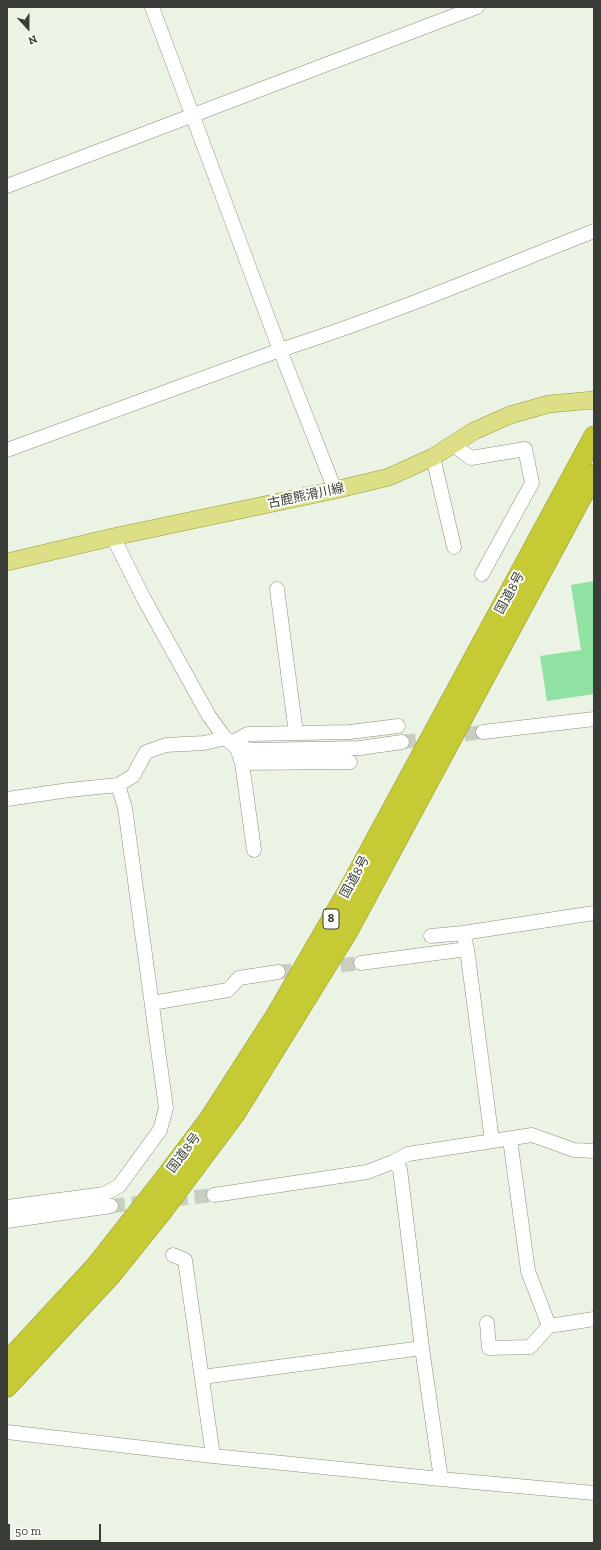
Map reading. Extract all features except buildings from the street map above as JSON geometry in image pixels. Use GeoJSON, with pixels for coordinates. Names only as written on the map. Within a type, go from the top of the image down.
{"type":"FeatureCollection","features":[{"type":"Feature","properties":{"kind":"highway","name":"国道8号"},"geometry":{"type":"LineString","coordinates":[[7,1362],[95,1267],[161,1183],[210,1118],[275,1017],[351,884],[594,436]]}},
{"type":"Feature","properties":{"kind":"highway","name":"国道8号"},"geometry":{"type":"LineString","coordinates":[[7,1387],[112,1274],[162,1213],[235,1114],[348,930],[594,474]]}},
{"type":"Feature","properties":{"kind":"main road","name":"古鹿熊滑川線"},"geometry":{"type":"LineString","coordinates":[[7,562],[113,537],[389,478],[433,457],[474,431],[510,415],[549,404],[594,400]]}},
{"type":"Feature","properties":{"kind":"street"},"geometry":{"type":"LineString","coordinates":[[152,7],[280,350],[335,490]]}},
{"type":"Feature","properties":{"kind":"street"},"geometry":{"type":"LineString","coordinates":[[7,186],[477,7]]}},
{"type":"Feature","properties":{"kind":"street"},"geometry":{"type":"LineString","coordinates":[[7,450],[442,291],[594,231]]}},
{"type":"Feature","properties":{"kind":"street"},"geometry":{"type":"LineString","coordinates":[[453,445],[471,458],[525,449],[532,483],[482,574]]}},
{"type":"Feature","properties":{"kind":"street"},"geometry":{"type":"LineString","coordinates":[[433,457],[454,547]]}},
{"type":"Feature","properties":{"kind":"street"},"geometry":{"type":"LineString","coordinates":[[113,537],[144,599],[210,716],[231,743],[242,763],[254,850]]}},
{"type":"Feature","properties":{"kind":"street"},"geometry":{"type":"LineString","coordinates":[[277,589],[296,733]]}},
{"type":"Feature","properties":{"kind":"street"},"geometry":{"type":"LineString","coordinates":[[483,732],[594,719]]}},
{"type":"Feature","properties":{"kind":"street"},"geometry":{"type":"LineString","coordinates":[[231,743],[248,734],[350,732],[398,726]]}},
{"type":"Feature","properties":{"kind":"street"},"geometry":{"type":"LineString","coordinates":[[7,799],[118,785],[133,776],[146,752],[166,745],[204,742],[231,743],[256,750],[360,748],[402,742]]}},
{"type":"Feature","properties":{"kind":"street"},"geometry":{"type":"LineString","coordinates":[[242,763],[350,762]]}},
{"type":"Feature","properties":{"kind":"street"},"geometry":{"type":"LineString","coordinates":[[7,1207],[104,1194],[119,1186],[160,1130],[166,1108],[125,808],[118,785]]}},
{"type":"Feature","properties":{"kind":"street"},"geometry":{"type":"LineString","coordinates":[[431,936],[463,933],[594,913]]}},
{"type":"Feature","properties":{"kind":"street"},"geometry":{"type":"LineString","coordinates":[[463,933],[467,949],[492,1141]]}},
{"type":"Feature","properties":{"kind":"street"},"geometry":{"type":"LineString","coordinates":[[361,963],[467,949]]}},
{"type":"Feature","properties":{"kind":"street"},"geometry":{"type":"LineString","coordinates":[[152,1003],[228,990],[239,978],[278,972]]}},
{"type":"Feature","properties":{"kind":"street"},"geometry":{"type":"LineString","coordinates":[[214,1195],[367,1172],[393,1162],[408,1154],[532,1136],[574,1150],[594,1151]]}},
{"type":"Feature","properties":{"kind":"street"},"geometry":{"type":"LineString","coordinates":[[510,1139],[528,1271],[549,1326]]}},
{"type":"Feature","properties":{"kind":"street"},"geometry":{"type":"LineString","coordinates":[[393,1162],[400,1169],[422,1348],[441,1479]]}},
{"type":"Feature","properties":{"kind":"street"},"geometry":{"type":"LineString","coordinates":[[7,1221],[111,1206]]}},
{"type":"Feature","properties":{"kind":"street"},"geometry":{"type":"LineString","coordinates":[[173,1255],[185,1260],[213,1456]]}},
{"type":"Feature","properties":{"kind":"street"},"geometry":{"type":"LineString","coordinates":[[487,1323],[489,1348],[530,1347],[549,1326],[594,1319]]}},
{"type":"Feature","properties":{"kind":"street"},"geometry":{"type":"LineString","coordinates":[[202,1377],[422,1348]]}},
{"type":"Feature","properties":{"kind":"street"},"geometry":{"type":"LineString","coordinates":[[7,1432],[213,1456],[594,1493]]}},
{"type":"Feature","properties":{"kind":"tunnel"},"geometry":{"type":"LineString","coordinates":[[402,742],[483,732]]}},
{"type":"Feature","properties":{"kind":"tunnel"},"geometry":{"type":"LineString","coordinates":[[278,972],[361,963]]}},
{"type":"Feature","properties":{"kind":"tunnel"},"geometry":{"type":"LineString","coordinates":[[111,1206],[214,1195]]}}]}
